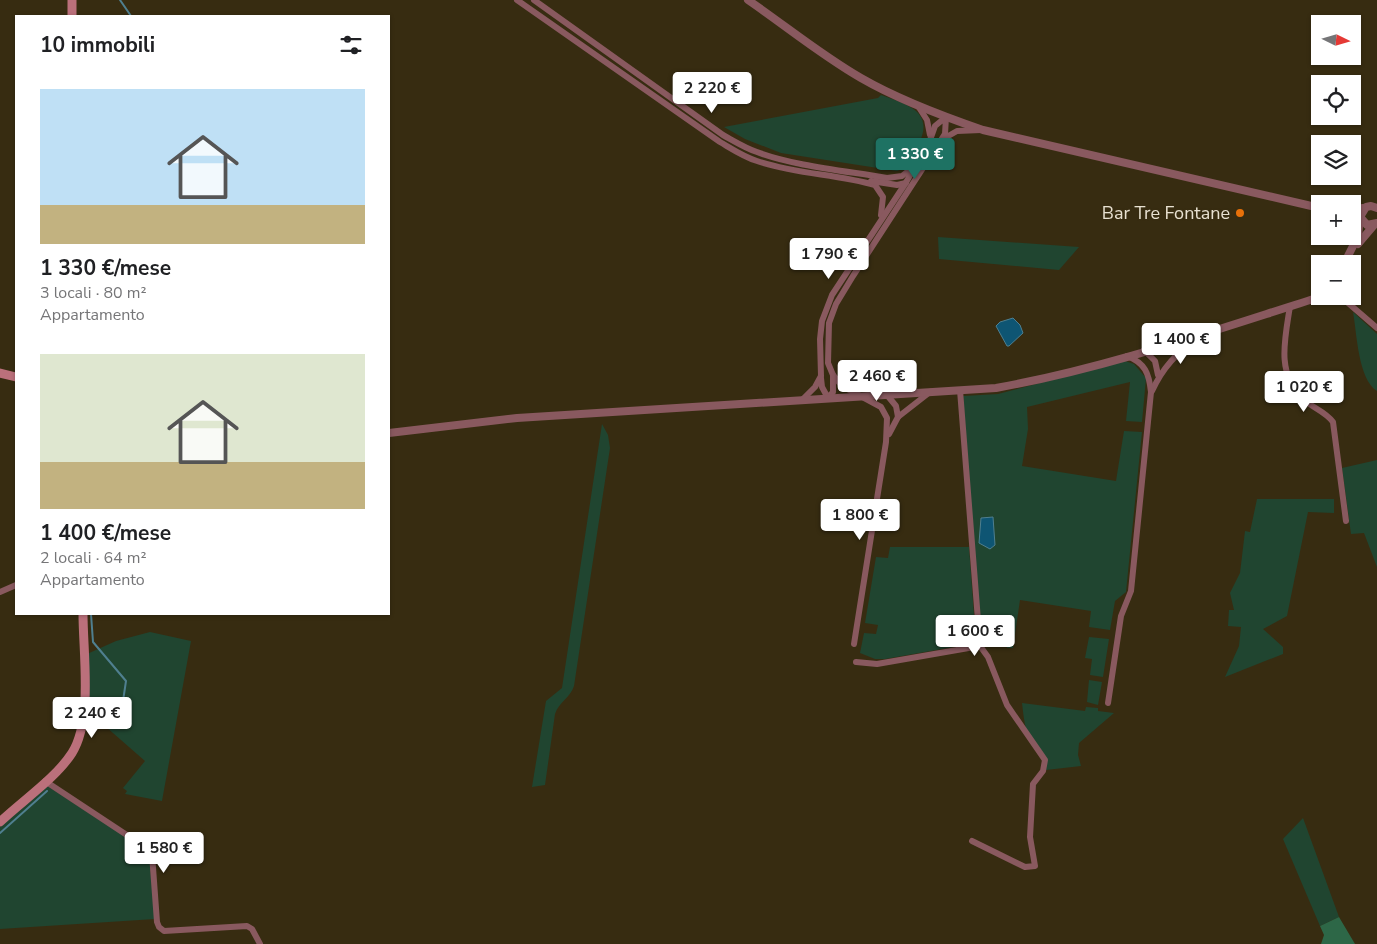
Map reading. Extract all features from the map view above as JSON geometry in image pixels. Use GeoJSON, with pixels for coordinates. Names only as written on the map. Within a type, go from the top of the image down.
{"type":"FeatureCollection","features":[{"type":"Feature","properties":{"kind":"main road"},"geometry":{"type":"LineString","coordinates":[[72,0],[72,15]]}},
{"type":"Feature","properties":{"kind":"main road"},"geometry":{"type":"LineString","coordinates":[[0,373],[15,377]]}},
{"type":"Feature","properties":{"kind":"main road"},"geometry":{"type":"LineString","coordinates":[[0,822],[45,781],[71,754],[82,732],[84,709],[82,615]]}},
{"type":"Feature","properties":{"kind":"street"},"geometry":{"type":"LineString","coordinates":[[517,0],[740,154],[757,161],[789,169],[905,184],[912,180],[920,171]]}},
{"type":"Feature","properties":{"kind":"street"},"geometry":{"type":"LineString","coordinates":[[534,0],[723,134],[743,146],[759,153],[790,161],[901,180],[905,184],[906,189],[899,204]]}},
{"type":"Feature","properties":{"kind":"street"},"geometry":{"type":"LineString","coordinates":[[748,0],[822,54],[862,79],[946,117],[983,130],[1311,206]]}},
{"type":"Feature","properties":{"kind":"street"},"geometry":{"type":"LineString","coordinates":[[828,398],[822,387],[820,339],[826,308],[929,143],[930,135],[927,120],[917,104]]}},
{"type":"Feature","properties":{"kind":"street"},"geometry":{"type":"LineString","coordinates":[[930,135],[935,126],[946,117]]}},
{"type":"Feature","properties":{"kind":"street"},"geometry":{"type":"LineString","coordinates":[[887,418],[881,407],[842,386],[833,375],[828,363],[827,340],[830,323],[836,304],[946,129],[946,117]]}},
{"type":"Feature","properties":{"kind":"street"},"geometry":{"type":"LineString","coordinates":[[938,143],[957,131],[983,130]]}},
{"type":"Feature","properties":{"kind":"street"},"geometry":{"type":"LineString","coordinates":[[887,178],[902,176],[916,164]]}},
{"type":"Feature","properties":{"kind":"street"},"geometry":{"type":"LineString","coordinates":[[855,179],[875,184],[882,192],[881,218]]}},
{"type":"Feature","properties":{"kind":"street"},"geometry":{"type":"LineString","coordinates":[[1348,255],[1358,236],[1365,213],[1376,224],[1363,237],[1353,255]]}},
{"type":"Feature","properties":{"kind":"street"},"geometry":{"type":"LineString","coordinates":[[1307,301],[1311,298]]}},
{"type":"Feature","properties":{"kind":"street"},"geometry":{"type":"LineString","coordinates":[[390,433],[517,418],[828,398],[890,396],[1020,383],[1148,351],[1311,300]]}},
{"type":"Feature","properties":{"kind":"street"},"geometry":{"type":"LineString","coordinates":[[1350,305],[1377,328]]}},
{"type":"Feature","properties":{"kind":"street"},"geometry":{"type":"LineString","coordinates":[[1290,306],[1283,354],[1286,371],[1290,382],[1303,399],[1329,417],[1333,422],[1346,521]]}},
{"type":"Feature","properties":{"kind":"street"},"geometry":{"type":"LineString","coordinates":[[1151,392],[1159,376],[1176,354],[1204,333]]}},
{"type":"Feature","properties":{"kind":"street"},"geometry":{"type":"LineString","coordinates":[[1108,703],[1121,616],[1131,591],[1151,392],[1147,371],[1148,351]]}},
{"type":"Feature","properties":{"kind":"street"},"geometry":{"type":"LineString","coordinates":[[1148,351],[1155,361],[1159,376]]}},
{"type":"Feature","properties":{"kind":"street"},"geometry":{"type":"LineString","coordinates":[[1126,355],[1138,361],[1147,371]]}},
{"type":"Feature","properties":{"kind":"street"},"geometry":{"type":"LineString","coordinates":[[828,398],[833,392],[833,375]]}},
{"type":"Feature","properties":{"kind":"street"},"geometry":{"type":"LineString","coordinates":[[802,400],[816,387],[821,376]]}},
{"type":"Feature","properties":{"kind":"street"},"geometry":{"type":"LineString","coordinates":[[960,390],[980,646],[988,657],[1007,705],[1043,755],[1045,765],[1032,784],[1030,837],[1035,866],[1025,867],[972,841]]}},
{"type":"Feature","properties":{"kind":"street"},"geometry":{"type":"LineString","coordinates":[[886,442],[898,417],[930,392]]}},
{"type":"Feature","properties":{"kind":"street"},"geometry":{"type":"LineString","coordinates":[[890,396],[896,406],[898,417]]}},
{"type":"Feature","properties":{"kind":"street"},"geometry":{"type":"LineString","coordinates":[[854,644],[886,442],[886,408],[890,396]]}},
{"type":"Feature","properties":{"kind":"street"},"geometry":{"type":"LineString","coordinates":[[0,592],[15,585]]}},
{"type":"Feature","properties":{"kind":"street"},"geometry":{"type":"LineString","coordinates":[[856,662],[877,664],[980,646]]}},
{"type":"Feature","properties":{"kind":"street"},"geometry":{"type":"LineString","coordinates":[[45,781],[148,849],[152,854],[157,922],[160,929],[247,926],[252,929],[260,944]]}},
{"type":"Feature","properties":{"kind":"green space"},"geometry":{"type":"Polygon","coordinates":[[[881,95],[912,108],[922,120],[921,138],[915,151],[906,166],[897,171],[781,153],[745,139],[724,127],[878,98],[881,95]]]}},
{"type":"Feature","properties":{"kind":"green space"},"geometry":{"type":"Polygon","coordinates":[[[938,237],[1079,247],[1059,270],[939,259],[938,237]]]}},
{"type":"Feature","properties":{"kind":"green space"},"geometry":{"type":"Polygon","coordinates":[[[1353,312],[1377,334],[1377,391],[1366,377],[1362,367],[1353,312]]]}},
{"type":"Feature","properties":{"kind":"green space"},"geometry":{"type":"Polygon","coordinates":[[[1125,361],[1134,364],[1146,378],[1142,422],[1126,421],[1130,382],[1027,407],[1028,429],[1022,466],[1116,481],[1124,431],[1142,432],[1126,592],[1115,601],[1110,630],[1089,627],[1091,611],[1020,600],[1013,648],[1007,648],[1005,638],[981,641],[963,396],[998,394],[1125,361]]]}},
{"type":"Feature","properties":{"kind":"green space"},"geometry":{"type":"Polygon","coordinates":[[[602,424],[608,435],[610,448],[574,686],[555,714],[545,785],[532,787],[546,701],[562,688],[602,424]]]}},
{"type":"Feature","properties":{"kind":"green space"},"geometry":{"type":"Polygon","coordinates":[[[1377,460],[1377,567],[1364,533],[1351,534],[1342,468],[1377,460]]]}},
{"type":"Feature","properties":{"kind":"green space"},"geometry":{"type":"Polygon","coordinates":[[[1257,499],[1334,499],[1334,513],[1308,512],[1287,616],[1263,629],[1283,647],[1283,654],[1225,677],[1239,646],[1241,627],[1228,626],[1229,610],[1234,610],[1230,593],[1240,573],[1245,531],[1250,532],[1257,499]]]}},
{"type":"Feature","properties":{"kind":"green space"},"geometry":{"type":"Polygon","coordinates":[[[890,547],[969,547],[976,643],[885,659],[875,659],[860,653],[864,633],[876,634],[878,625],[865,623],[876,557],[888,558],[890,547]]]}},
{"type":"Feature","properties":{"kind":"green space"},"geometry":{"type":"Polygon","coordinates":[[[150,632],[191,641],[162,801],[125,794],[127,791],[123,788],[145,761],[89,712],[87,654],[116,641],[150,632]]]}},
{"type":"Feature","properties":{"kind":"green space"},"geometry":{"type":"Polygon","coordinates":[[[1089,637],[1109,639],[1103,677],[1090,675],[1092,659],[1085,658],[1089,637]]]}},
{"type":"Feature","properties":{"kind":"green space"},"geometry":{"type":"Polygon","coordinates":[[[1089,680],[1102,682],[1098,705],[1087,702],[1089,680]]]}},
{"type":"Feature","properties":{"kind":"green space"},"geometry":{"type":"Polygon","coordinates":[[[1022,703],[1085,711],[1086,707],[1098,708],[1098,711],[1114,713],[1079,743],[1078,755],[1081,766],[1046,770],[1043,753],[1027,731],[1022,703]]]}},
{"type":"Feature","properties":{"kind":"green space"},"geometry":{"type":"Polygon","coordinates":[[[46,785],[146,850],[149,854],[155,919],[0,929],[0,827],[46,785]]]}},
{"type":"Feature","properties":{"kind":"green space"},"geometry":{"type":"Polygon","coordinates":[[[1303,818],[1339,917],[1320,926],[1283,839],[1303,818]]]}},
{"type":"Feature","properties":{"kind":"green space"},"geometry":{"type":"Polygon","coordinates":[[[1339,917],[1355,944],[1321,944],[1324,935],[1320,926],[1339,917]]]}},
{"type":"Feature","properties":{"kind":"water"},"geometry":{"type":"Polygon","coordinates":[[[1013,318],[1020,325],[1023,333],[1007,346],[996,326],[1000,322],[1013,318]]]}},
{"type":"Feature","properties":{"kind":"water"},"geometry":{"type":"Polygon","coordinates":[[[993,517],[995,545],[990,549],[979,543],[981,518],[993,517]]]}},
{"type":"Feature","properties":{"kind":"waterway"},"geometry":{"type":"LineString","coordinates":[[120,0],[130,15]]}},
{"type":"Feature","properties":{"kind":"waterway"},"geometry":{"type":"LineString","coordinates":[[91,615],[93,642],[126,681],[123,701],[113,724]]}},
{"type":"Feature","properties":{"kind":"waterway"},"geometry":{"type":"LineString","coordinates":[[0,833],[47,791]]}},
{"type":"Feature","properties":{"kind":"place","name":"Bar Tre Fontane"},"geometry":{"type":"Point","coordinates":[1240,213]}}]}
